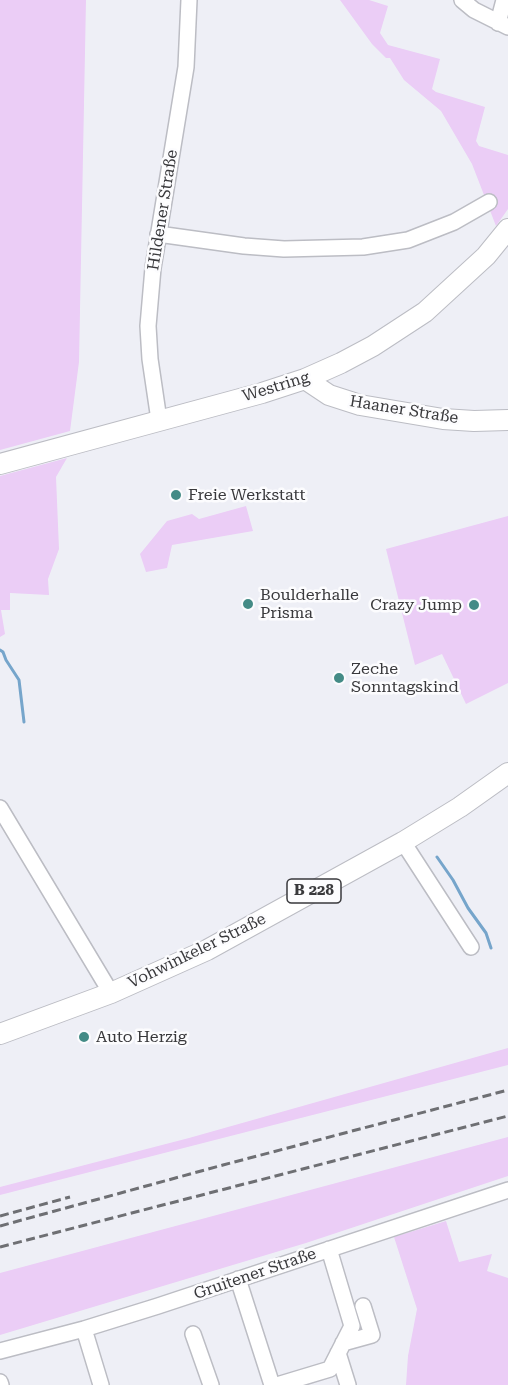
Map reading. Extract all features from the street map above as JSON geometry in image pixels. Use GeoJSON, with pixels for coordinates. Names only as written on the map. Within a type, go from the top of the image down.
{"type":"FeatureCollection","features":[{"type":"Feature","properties":{"kind":"main road","name":"Westring"},"geometry":{"type":"LineString","coordinates":[[0,464],[305,380],[373,346],[425,312],[486,256],[508,229]]}},
{"type":"Feature","properties":{"kind":"main road","name":"Haaner Straße"},"geometry":{"type":"LineString","coordinates":[[305,380],[329,395],[360,405],[443,419],[508,420]]}},
{"type":"Feature","properties":{"kind":"main road","name":"Vohwinkeler Straße"},"geometry":{"type":"LineString","coordinates":[[0,1034],[111,993],[207,950],[403,842],[460,807],[508,773]]}},
{"type":"Feature","properties":{"kind":"street","name":"Hildener Straße"},"geometry":{"type":"LineString","coordinates":[[159,420],[150,359],[148,326],[153,268],[186,67],[189,0]]}},
{"type":"Feature","properties":{"kind":"street"},"geometry":{"type":"LineString","coordinates":[[462,0],[474,10],[503,25],[504,0]]}},
{"type":"Feature","properties":{"kind":"street"},"geometry":{"type":"LineString","coordinates":[[159,234],[284,249],[363,248],[408,240],[454,222],[489,202]]}},
{"type":"Feature","properties":{"kind":"street"},"geometry":{"type":"LineString","coordinates":[[0,808],[111,993]]}},
{"type":"Feature","properties":{"kind":"street"},"geometry":{"type":"LineString","coordinates":[[403,842],[471,947]]}},
{"type":"Feature","properties":{"kind":"street","name":"Gruitener Straße"},"geometry":{"type":"LineString","coordinates":[[0,1351],[84,1329],[508,1190]]}},
{"type":"Feature","properties":{"kind":"street"},"geometry":{"type":"LineString","coordinates":[[277,1385],[318,1379],[330,1369],[352,1326],[329,1249]]}},
{"type":"Feature","properties":{"kind":"street"},"geometry":{"type":"LineString","coordinates":[[238,1279],[272,1385]]}},
{"type":"Feature","properties":{"kind":"street"},"geometry":{"type":"LineString","coordinates":[[341,1348],[372,1335],[363,1306]]}},
{"type":"Feature","properties":{"kind":"street"},"geometry":{"type":"LineString","coordinates":[[84,1329],[101,1385]]}},
{"type":"Feature","properties":{"kind":"street"},"geometry":{"type":"LineString","coordinates":[[193,1334],[211,1385]]}},
{"type":"Feature","properties":{"kind":"street"},"geometry":{"type":"LineString","coordinates":[[341,1348],[348,1385]]}},
{"type":"Feature","properties":{"kind":"shaded area"},"geometry":{"type":"Polygon","coordinates":[[[0,0],[86,0],[79,362],[70,431],[0,450],[0,0]]]}},
{"type":"Feature","properties":{"kind":"shaded area"},"geometry":{"type":"Polygon","coordinates":[[[340,0],[369,0],[388,6],[380,33],[388,45],[440,59],[432,89],[485,107],[476,141],[479,146],[508,155],[508,209],[496,226],[472,164],[441,111],[404,80],[390,58],[386,58],[372,44],[340,0]]]}},
{"type":"Feature","properties":{"kind":"shaded area"},"geometry":{"type":"Polygon","coordinates":[[[67,458],[56,477],[59,549],[48,579],[49,595],[10,593],[10,610],[1,610],[5,634],[0,637],[0,476],[67,458]]]}},
{"type":"Feature","properties":{"kind":"shaded area"},"geometry":{"type":"Polygon","coordinates":[[[246,506],[253,531],[172,545],[167,568],[146,572],[140,554],[167,521],[192,514],[199,519],[246,506]]]}},
{"type":"Feature","properties":{"kind":"shaded area"},"geometry":{"type":"Polygon","coordinates":[[[508,516],[508,683],[466,704],[442,654],[415,665],[386,549],[508,516]]]}},
{"type":"Feature","properties":{"kind":"shaded area"},"geometry":{"type":"Polygon","coordinates":[[[508,1048],[508,1065],[0,1195],[0,1187],[189,1138],[508,1048]]]}},
{"type":"Feature","properties":{"kind":"shaded area"},"geometry":{"type":"Polygon","coordinates":[[[508,1137],[508,1176],[306,1243],[0,1335],[0,1273],[508,1137]]]}},
{"type":"Feature","properties":{"kind":"shaded area"},"geometry":{"type":"Polygon","coordinates":[[[446,1221],[459,1262],[492,1254],[487,1271],[508,1278],[508,1385],[406,1385],[408,1356],[417,1309],[394,1237],[446,1221]]]}},
{"type":"Feature","properties":{"kind":"waterway"},"geometry":{"type":"LineString","coordinates":[[0,650],[19,680],[24,722]]}},
{"type":"Feature","properties":{"kind":"waterway"},"geometry":{"type":"LineString","coordinates":[[437,857],[486,933],[491,948]]}},
{"type":"Feature","properties":{"kind":"railway"},"geometry":{"type":"LineString","coordinates":[[0,1226],[508,1090]]}},
{"type":"Feature","properties":{"kind":"railway"},"geometry":{"type":"LineString","coordinates":[[0,1247],[508,1116]]}},
{"type":"Feature","properties":{"kind":"railway"},"geometry":{"type":"LineString","coordinates":[[0,1216],[70,1197]]}},
{"type":"Feature","properties":{"kind":"place","name":"Freie Werkstatt"},"geometry":{"type":"Point","coordinates":[176,495]}},
{"type":"Feature","properties":{"kind":"place","name":"Boulderhalle Prisma"},"geometry":{"type":"Point","coordinates":[248,604]}},
{"type":"Feature","properties":{"kind":"place","name":"Crazy Jump"},"geometry":{"type":"Point","coordinates":[474,605]}},
{"type":"Feature","properties":{"kind":"place","name":"Zeche Sonntagskind"},"geometry":{"type":"Point","coordinates":[339,678]}},
{"type":"Feature","properties":{"kind":"place","name":"Auto Herzig"},"geometry":{"type":"Point","coordinates":[84,1037]}}]}
